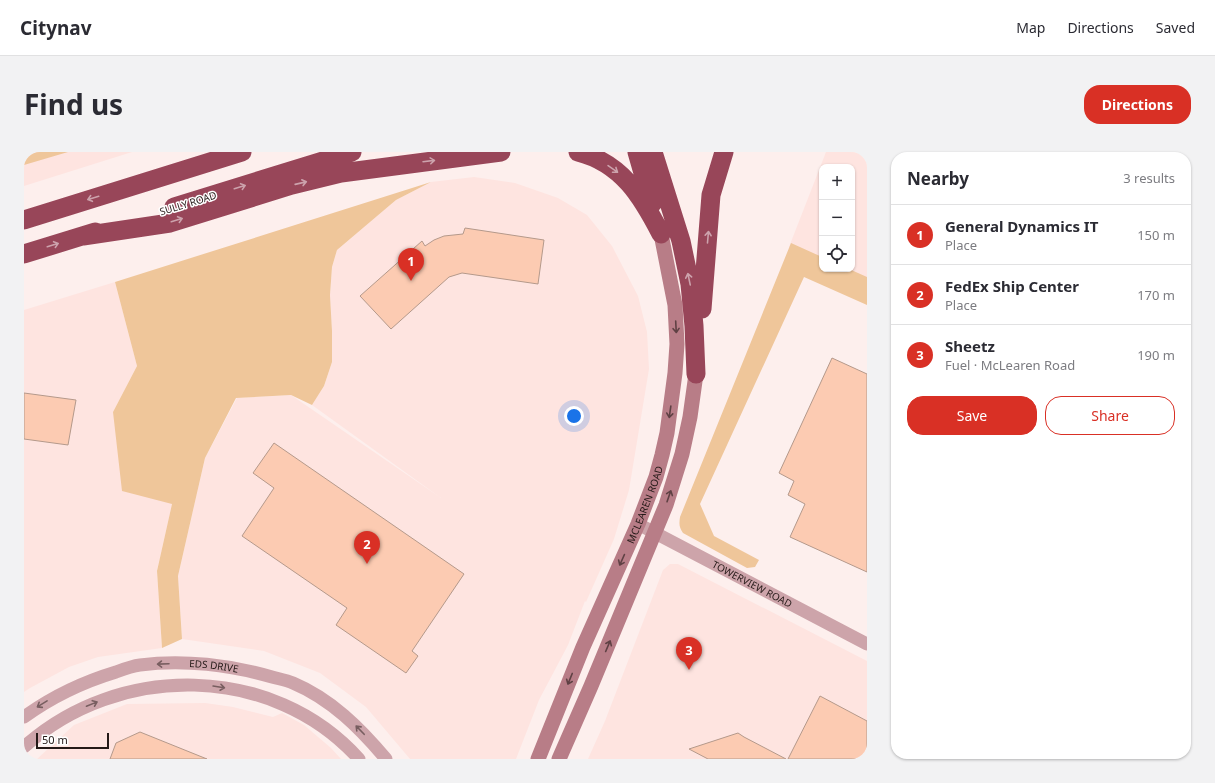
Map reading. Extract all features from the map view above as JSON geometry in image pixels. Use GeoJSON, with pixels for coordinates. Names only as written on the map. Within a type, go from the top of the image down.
{"type":"FeatureCollection","features":[{"type":"Feature","properties":{"kind":"highway"},"geometry":{"type":"LineString","coordinates":[[130,187],[203,152]]}},
{"type":"Feature","properties":{"kind":"highway"},"geometry":{"type":"LineString","coordinates":[[24,220],[242,152]]}},
{"type":"Feature","properties":{"kind":"highway","name":"SULLY ROAD"},"geometry":{"type":"LineString","coordinates":[[24,254],[352,152]]}},
{"type":"Feature","properties":{"kind":"highway"},"geometry":{"type":"LineString","coordinates":[[83,236],[170,222],[292,185],[341,173],[501,152]]}},
{"type":"Feature","properties":{"kind":"highway"},"geometry":{"type":"LineString","coordinates":[[578,152],[589,155],[615,169],[636,190],[647,206],[661,234]]}},
{"type":"Feature","properties":{"kind":"highway"},"geometry":{"type":"LineString","coordinates":[[637,152],[661,234]]}},
{"type":"Feature","properties":{"kind":"highway"},"geometry":{"type":"LineString","coordinates":[[653,152],[681,242],[690,284],[696,374]]}},
{"type":"Feature","properties":{"kind":"highway"},"geometry":{"type":"LineString","coordinates":[[696,374],[711,195],[724,152]]}},
{"type":"Feature","properties":{"kind":"main road","name":"MCLEAREN ROAD"},"geometry":{"type":"LineString","coordinates":[[538,759],[583,648],[638,524],[656,477],[662,455],[667,433],[676,373],[677,344],[675,305],[661,234]]}},
{"type":"Feature","properties":{"kind":"main road","name":"MCLEAREN ROAD"},"geometry":{"type":"LineString","coordinates":[[559,759],[655,533],[674,482],[690,417],[696,374]]}},
{"type":"Feature","properties":{"kind":"street","name":"TOWERVIEW ROAD"},"geometry":{"type":"LineString","coordinates":[[638,524],[867,644]]}},
{"type":"Feature","properties":{"kind":"street","name":"EDS DRIVE"},"geometry":{"type":"LineString","coordinates":[[24,717],[84,682],[138,665],[175,663],[205,664],[264,674],[292,683],[320,698],[350,720],[386,759]]}},
{"type":"Feature","properties":{"kind":"street","name":"EDS DRIVE"},"geometry":{"type":"LineString","coordinates":[[24,747],[65,717],[115,695],[162,686],[187,684],[218,686],[266,698],[290,707],[325,727],[340,739],[359,759]]}},
{"type":"Feature","properties":{"kind":"shaded area"},"geometry":{"type":"Polygon","coordinates":[[[24,152],[132,152],[24,186],[24,152]]]}},
{"type":"Feature","properties":{"kind":"shaded area"},"geometry":{"type":"Polygon","coordinates":[[[24,152],[68,152],[24,165],[24,152]]]}},
{"type":"Feature","properties":{"kind":"shaded area"},"geometry":{"type":"Polygon","coordinates":[[[826,152],[867,152],[867,282],[845,272],[855,272],[855,164],[821,164],[826,152]]]}},
{"type":"Feature","properties":{"kind":"shaded area"},"geometry":{"type":"Polygon","coordinates":[[[819,170],[819,261],[789,247],[819,170]]]}},
{"type":"Feature","properties":{"kind":"shaded area"},"geometry":{"type":"Polygon","coordinates":[[[474,177],[515,183],[558,198],[587,215],[612,246],[638,296],[647,332],[649,369],[629,490],[614,539],[586,602],[585,601],[568,645],[539,700],[516,759],[410,759],[366,707],[320,673],[264,651],[182,639],[178,576],[205,458],[237,398],[291,395],[441,498],[312,405],[324,386],[332,362],[330,295],[332,267],[337,250],[396,200],[431,182],[474,177]]]}},
{"type":"Feature","properties":{"kind":"shaded area"},"geometry":{"type":"Polygon","coordinates":[[[431,182],[396,200],[337,250],[332,267],[330,295],[332,362],[324,386],[312,405],[291,395],[236,398],[205,458],[178,576],[182,639],[162,648],[157,571],[172,504],[122,491],[113,412],[137,366],[115,282],[431,182]]]}},
{"type":"Feature","properties":{"kind":"shaded area"},"geometry":{"type":"Polygon","coordinates":[[[791,243],[819,256],[819,272],[855,272],[867,277],[867,305],[804,277],[700,504],[714,536],[759,560],[755,567],[747,568],[683,533],[679,522],[791,243]]]}},
{"type":"Feature","properties":{"kind":"shaded area"},"geometry":{"type":"Polygon","coordinates":[[[115,282],[137,366],[113,412],[172,504],[157,571],[162,648],[98,657],[69,667],[24,692],[24,310],[115,282]]]}},
{"type":"Feature","properties":{"kind":"shaded area"},"geometry":{"type":"Polygon","coordinates":[[[670,564],[678,564],[867,661],[867,759],[588,759],[605,721],[663,570],[670,564]]]}},
{"type":"Feature","properties":{"kind":"shaded area"},"geometry":{"type":"Polygon","coordinates":[[[205,703],[233,707],[273,717],[282,713],[304,725],[331,748],[341,759],[37,759],[74,725],[127,704],[205,703]]]}},
{"type":"Feature","properties":{"kind":"building"},"geometry":{"type":"Polygon","coordinates":[[[465,228],[544,240],[538,284],[462,273],[449,277],[391,329],[360,296],[422,241],[425,246],[444,236],[463,234],[465,228]]]}},
{"type":"Feature","properties":{"kind":"building"},"geometry":{"type":"Polygon","coordinates":[[[832,358],[867,374],[867,572],[790,537],[805,504],[788,495],[794,481],[779,473],[832,358]]]}},
{"type":"Feature","properties":{"kind":"building"},"geometry":{"type":"Polygon","coordinates":[[[24,393],[76,400],[68,445],[24,439],[24,393]]]}},
{"type":"Feature","properties":{"kind":"building"},"geometry":{"type":"Polygon","coordinates":[[[274,443],[464,574],[412,651],[418,656],[406,673],[336,625],[347,608],[242,536],[274,488],[253,473],[274,443]]]}},
{"type":"Feature","properties":{"kind":"building"},"geometry":{"type":"Polygon","coordinates":[[[820,696],[867,721],[867,751],[863,759],[788,759],[820,696]]]}},
{"type":"Feature","properties":{"kind":"building"},"geometry":{"type":"Polygon","coordinates":[[[140,732],[207,759],[110,759],[116,743],[140,732]]]}},
{"type":"Feature","properties":{"kind":"building"},"geometry":{"type":"Polygon","coordinates":[[[738,733],[786,759],[708,759],[689,749],[738,733]]]}},
{"type":"Feature","properties":{"kind":"place","name":"General Dynamics IT"},"geometry":{"type":"Point","coordinates":[411,281]}},
{"type":"Feature","properties":{"kind":"place","name":"FedEx Ship Center"},"geometry":{"type":"Point","coordinates":[367,564]}},
{"type":"Feature","properties":{"kind":"place","name":"Sheetz"},"geometry":{"type":"Point","coordinates":[689,670]}}]}
